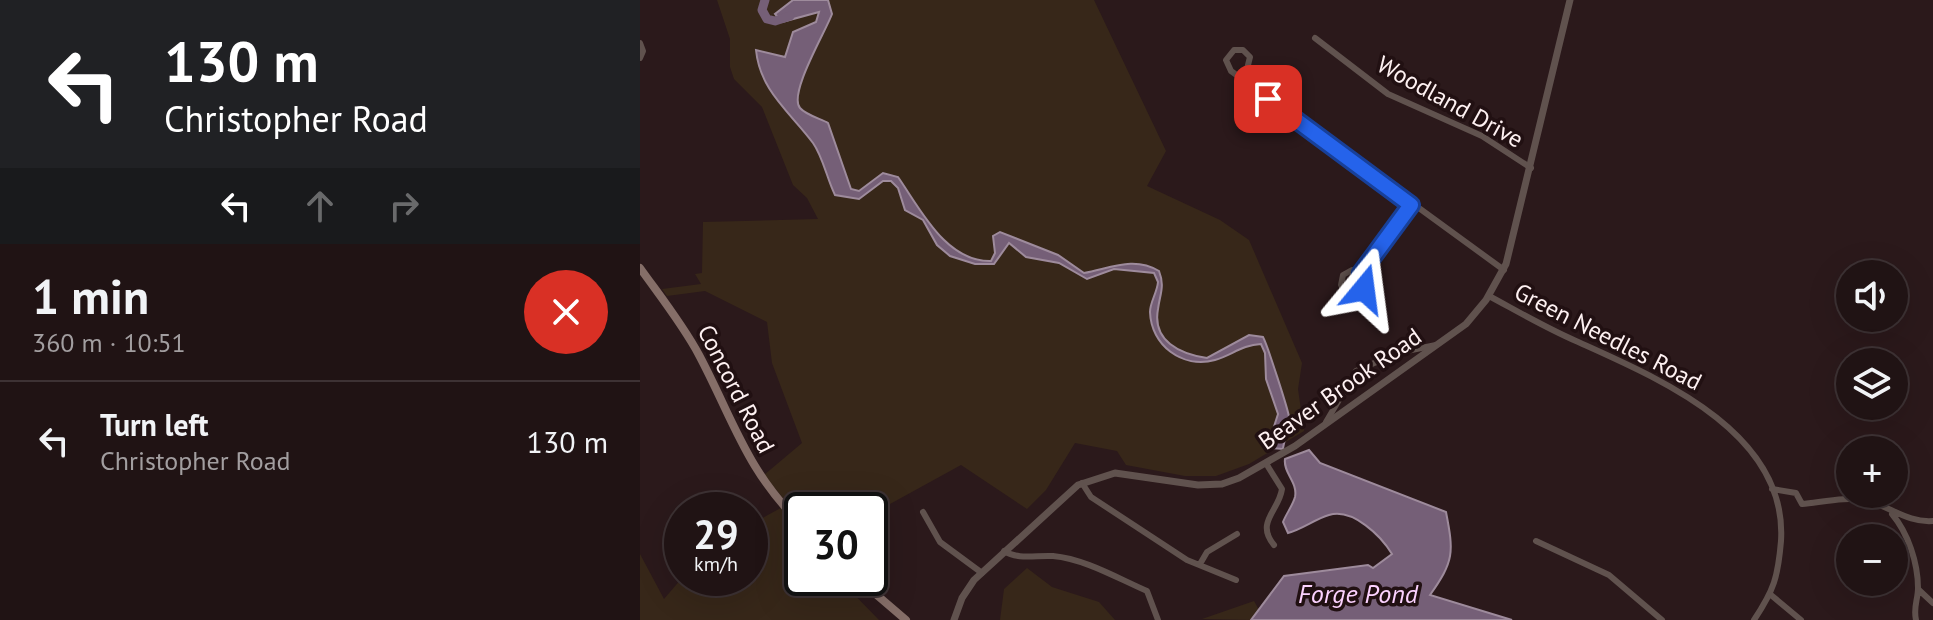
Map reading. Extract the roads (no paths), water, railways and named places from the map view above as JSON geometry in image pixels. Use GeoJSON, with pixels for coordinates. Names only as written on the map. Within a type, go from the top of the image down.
{"type":"FeatureCollection","features":[{"type":"Feature","properties":{"kind":"main road","name":"Concord Road"},"geometry":{"type":"LineString","coordinates":[[640,268],[698,353],[750,463],[784,505]]}},
{"type":"Feature","properties":{"kind":"main road"},"geometry":{"type":"LineString","coordinates":[[878,596],[906,620]]}},
{"type":"Feature","properties":{"kind":"street","name":"Beaver Brook Road"},"geometry":{"type":"LineString","coordinates":[[954,620],[967,589],[1004,551],[1082,483],[1115,473],[1188,485],[1215,485],[1269,464],[1466,324],[1489,296],[1504,270],[1570,0]]}},
{"type":"Feature","properties":{"kind":"street","name":"Woodland Drive"},"geometry":{"type":"LineString","coordinates":[[1315,38],[1388,94],[1482,136],[1531,168]]}},
{"type":"Feature","properties":{"kind":"street"},"geometry":{"type":"LineString","coordinates":[[640,43],[640,58]]}},
{"type":"Feature","properties":{"kind":"street"},"geometry":{"type":"LineString","coordinates":[[1244,81],[1250,57],[1243,50],[1234,50],[1227,56],[1227,66],[1244,81],[1504,270]]}},
{"type":"Feature","properties":{"kind":"street"},"geometry":{"type":"LineString","coordinates":[[1361,273],[1411,205]]}},
{"type":"Feature","properties":{"kind":"street"},"geometry":{"type":"LineString","coordinates":[[1352,270],[1361,273],[1366,281],[1364,289],[1355,295],[1346,293],[1341,285],[1343,275],[1352,270]]}},
{"type":"Feature","properties":{"kind":"street","name":"Green Needles Road"},"geometry":{"type":"LineString","coordinates":[[1489,296],[1558,333],[1642,370],[1694,400],[1736,437],[1759,464],[1782,512],[1779,576],[1771,595],[1754,620]]}},
{"type":"Feature","properties":{"kind":"street"},"geometry":{"type":"LineString","coordinates":[[1324,425],[1356,371],[1397,353],[1440,344]]}},
{"type":"Feature","properties":{"kind":"street"},"geometry":{"type":"LineString","coordinates":[[1269,464],[1282,489],[1266,521],[1267,534],[1274,545]]}},
{"type":"Feature","properties":{"kind":"street"},"geometry":{"type":"LineString","coordinates":[[1082,483],[1091,497],[1200,564],[1236,580]]}},
{"type":"Feature","properties":{"kind":"street"},"geometry":{"type":"LineString","coordinates":[[1772,489],[1796,493],[1802,504],[1856,499],[1906,518],[1933,521]]}},
{"type":"Feature","properties":{"kind":"street"},"geometry":{"type":"LineString","coordinates":[[1890,511],[1903,527],[1919,590],[1913,610],[1916,620]]}},
{"type":"Feature","properties":{"kind":"street"},"geometry":{"type":"LineString","coordinates":[[923,512],[940,542],[982,573]]}},
{"type":"Feature","properties":{"kind":"street"},"geometry":{"type":"LineString","coordinates":[[1200,564],[1207,552],[1237,534]]}},
{"type":"Feature","properties":{"kind":"street"},"geometry":{"type":"LineString","coordinates":[[1536,541],[1576,558],[1623,585],[1662,620]]}},
{"type":"Feature","properties":{"kind":"street"},"geometry":{"type":"LineString","coordinates":[[1004,551],[1017,557],[1067,558],[1147,591],[1158,620]]}},
{"type":"Feature","properties":{"kind":"street"},"geometry":{"type":"LineString","coordinates":[[1919,590],[1933,603]]}},
{"type":"Feature","properties":{"kind":"street"},"geometry":{"type":"LineString","coordinates":[[1771,595],[1801,620]]}},
{"type":"Feature","properties":{"kind":"water"},"geometry":{"type":"Polygon","coordinates":[[[793,0],[828,0],[832,14],[803,77],[798,101],[800,108],[828,123],[851,189],[859,191],[883,173],[898,177],[936,232],[961,253],[975,259],[991,261],[995,253],[993,236],[1000,232],[1058,255],[1084,273],[1131,264],[1141,264],[1159,271],[1162,286],[1157,320],[1159,330],[1170,344],[1187,353],[1207,358],[1249,335],[1263,337],[1289,417],[1283,449],[1271,448],[1270,439],[1278,414],[1266,379],[1265,353],[1261,344],[1203,362],[1191,361],[1170,352],[1156,335],[1152,324],[1150,308],[1158,282],[1154,273],[1114,269],[1087,279],[1059,263],[1026,257],[1009,243],[994,264],[975,264],[950,256],[937,245],[923,220],[905,210],[898,188],[891,181],[883,181],[859,199],[835,195],[816,149],[777,100],[759,64],[756,50],[785,57],[793,32],[816,22],[819,12],[782,22],[775,14],[793,0]]]}},
{"type":"Feature","properties":{"kind":"water","name":"Forge Pond"},"geometry":{"type":"Polygon","coordinates":[[[1309,450],[1320,463],[1446,512],[1450,556],[1444,573],[1430,595],[1512,620],[1251,620],[1284,576],[1368,565],[1373,568],[1392,554],[1365,525],[1338,514],[1288,533],[1283,522],[1295,492],[1285,459],[1309,450]]]}},
{"type":"Feature","properties":{"kind":"waterway"},"geometry":{"type":"LineString","coordinates":[[765,0],[762,10],[767,19],[775,21],[790,16]]}}]}
